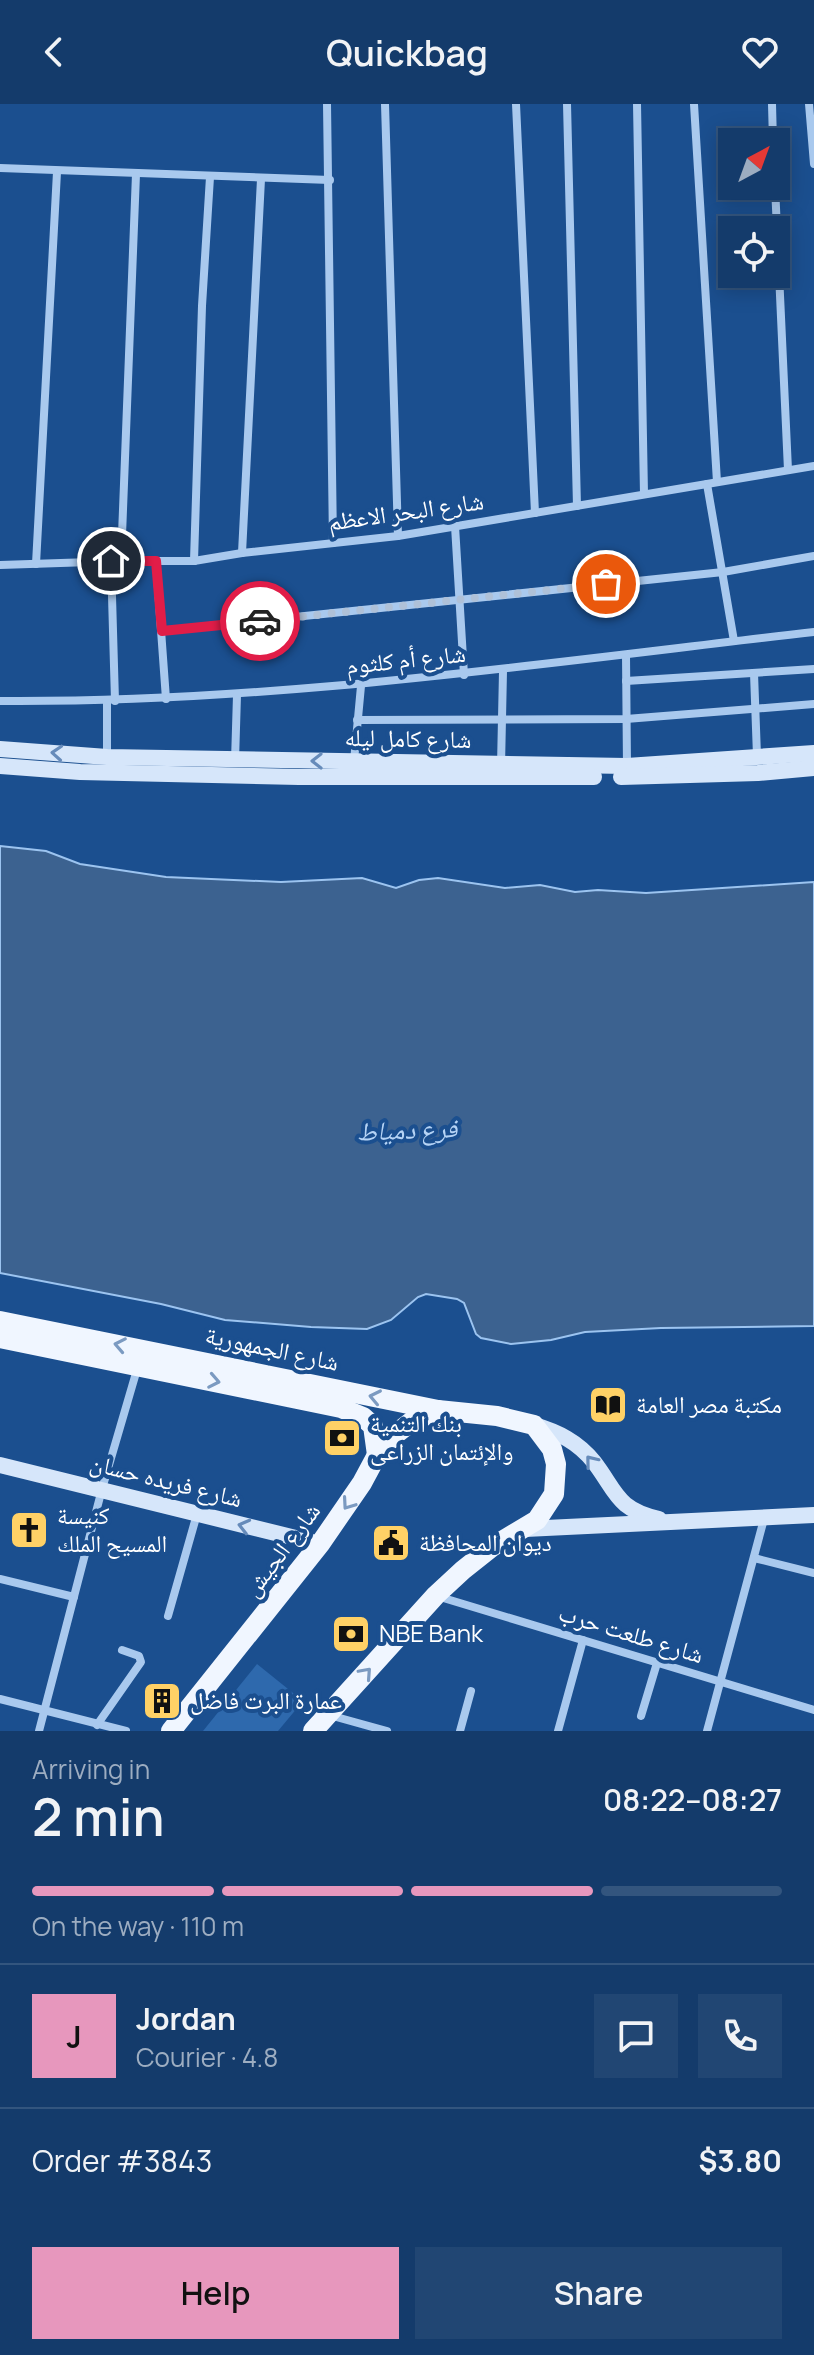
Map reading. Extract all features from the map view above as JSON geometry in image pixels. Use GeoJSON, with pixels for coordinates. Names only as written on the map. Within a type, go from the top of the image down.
{"type":"FeatureCollection","features":[{"type":"Feature","properties":{"kind":"main road","name":"شارع الجمهورية"},"geometry":{"type":"LineString","coordinates":[[0,1321],[438,1410],[497,1416],[534,1425]]}},
{"type":"Feature","properties":{"kind":"main road","name":"شارع الجمهورية"},"geometry":{"type":"LineString","coordinates":[[0,1338],[341,1408],[363,1417],[373,1426],[377,1455]]}},
{"type":"Feature","properties":{"kind":"main road","name":"شارع الجيش"},"geometry":{"type":"LineString","coordinates":[[171,1731],[320,1544],[362,1483],[377,1455],[393,1436],[411,1422],[438,1410]]}},
{"type":"Feature","properties":{"kind":"main road"},"geometry":{"type":"LineString","coordinates":[[313,1731],[436,1595],[492,1547],[525,1529],[547,1508],[557,1479],[552,1449],[534,1425]]}},
{"type":"Feature","properties":{"kind":"street"},"geometry":{"type":"LineString","coordinates":[[327,104],[333,543]]}},
{"type":"Feature","properties":{"kind":"street"},"geometry":{"type":"LineString","coordinates":[[385,104],[398,536]]}},
{"type":"Feature","properties":{"kind":"street"},"geometry":{"type":"LineString","coordinates":[[516,104],[535,513]]}},
{"type":"Feature","properties":{"kind":"street"},"geometry":{"type":"LineString","coordinates":[[567,104],[577,506]]}},
{"type":"Feature","properties":{"kind":"street"},"geometry":{"type":"LineString","coordinates":[[637,104],[644,494]]}},
{"type":"Feature","properties":{"kind":"street"},"geometry":{"type":"LineString","coordinates":[[694,104],[712,483],[734,641]]}},
{"type":"Feature","properties":{"kind":"street"},"geometry":{"type":"LineString","coordinates":[[772,104],[773,128]]}},
{"type":"Feature","properties":{"kind":"street"},"geometry":{"type":"LineString","coordinates":[[809,104],[814,164]]}},
{"type":"Feature","properties":{"kind":"street"},"geometry":{"type":"LineString","coordinates":[[0,168],[330,180]]}},
{"type":"Feature","properties":{"kind":"street"},"geometry":{"type":"LineString","coordinates":[[36,564],[57,172]]}},
{"type":"Feature","properties":{"kind":"street"},"geometry":{"type":"LineString","coordinates":[[107,757],[136,174]]}},
{"type":"Feature","properties":{"kind":"street"},"geometry":{"type":"LineString","coordinates":[[194,561],[202,306],[210,177]]}},
{"type":"Feature","properties":{"kind":"street"},"geometry":{"type":"LineString","coordinates":[[242,553],[261,179]]}},
{"type":"Feature","properties":{"kind":"street"},"geometry":{"type":"LineString","coordinates":[[776,200],[788,470]]}},
{"type":"Feature","properties":{"kind":"street","name":"شارع البحر الاعظم"},"geometry":{"type":"LineString","coordinates":[[0,565],[194,561],[398,536],[814,466]]}},
{"type":"Feature","properties":{"kind":"street"},"geometry":{"type":"LineString","coordinates":[[455,526],[464,675]]}},
{"type":"Feature","properties":{"kind":"street"},"geometry":{"type":"LineString","coordinates":[[162,631],[723,572],[814,556]]}},
{"type":"Feature","properties":{"kind":"street"},"geometry":{"type":"LineString","coordinates":[[156,561],[166,699]]}},
{"type":"Feature","properties":{"kind":"street","name":"شارع أم كلثوم"},"geometry":{"type":"LineString","coordinates":[[0,701],[111,702],[361,686],[814,632]]}},
{"type":"Feature","properties":{"kind":"street"},"geometry":{"type":"LineString","coordinates":[[626,655],[627,766]]}},
{"type":"Feature","properties":{"kind":"street"},"geometry":{"type":"LineString","coordinates":[[626,681],[814,669]]}},
{"type":"Feature","properties":{"kind":"street"},"geometry":{"type":"LineString","coordinates":[[501,770],[503,671]]}},
{"type":"Feature","properties":{"kind":"street"},"geometry":{"type":"LineString","coordinates":[[754,673],[758,766]]}},
{"type":"Feature","properties":{"kind":"street"},"geometry":{"type":"LineString","coordinates":[[354,761],[361,686]]}},
{"type":"Feature","properties":{"kind":"street"},"geometry":{"type":"LineString","coordinates":[[235,767],[237,695]]}},
{"type":"Feature","properties":{"kind":"street"},"geometry":{"type":"LineString","coordinates":[[357,720],[626,719],[814,704]]}},
{"type":"Feature","properties":{"kind":"street","name":"شارع كامل ليله"},"geometry":{"type":"LineString","coordinates":[[0,749],[235,767],[299,777],[627,766],[814,768]]}},
{"type":"Feature","properties":{"kind":"street","name":"شارع كامل ليله"},"geometry":{"type":"LineString","coordinates":[[0,766],[80,772],[354,761],[653,777],[758,766],[814,753]]}},
{"type":"Feature","properties":{"kind":"street"},"geometry":{"type":"LineString","coordinates":[[39,1731],[138,1365]]}},
{"type":"Feature","properties":{"kind":"street"},"geometry":{"type":"LineString","coordinates":[[534,1425],[557,1432],[577,1445],[594,1462],[610,1489],[623,1503],[646,1516],[672,1522]]}},
{"type":"Feature","properties":{"kind":"street","name":"شارع فريده حسان"},"geometry":{"type":"LineString","coordinates":[[0,1465],[320,1544]]}},
{"type":"Feature","properties":{"kind":"street"},"geometry":{"type":"LineString","coordinates":[[598,1526],[611,1510],[610,1489]]}},
{"type":"Feature","properties":{"kind":"street"},"geometry":{"type":"LineString","coordinates":[[168,1616],[197,1514]]}},
{"type":"Feature","properties":{"kind":"street"},"geometry":{"type":"LineString","coordinates":[[525,1529],[814,1515]]}},
{"type":"Feature","properties":{"kind":"street"},"geometry":{"type":"LineString","coordinates":[[707,1731],[764,1519]]}},
{"type":"Feature","properties":{"kind":"street"},"geometry":{"type":"LineString","coordinates":[[754,1558],[814,1573]]}},
{"type":"Feature","properties":{"kind":"street"},"geometry":{"type":"LineString","coordinates":[[0,1579],[74,1597]]}},
{"type":"Feature","properties":{"kind":"street","name":"شارع طلعت حرب"},"geometry":{"type":"LineString","coordinates":[[436,1595],[814,1710]]}},
{"type":"Feature","properties":{"kind":"street"},"geometry":{"type":"LineString","coordinates":[[558,1731],[583,1640]]}},
{"type":"Feature","properties":{"kind":"street"},"geometry":{"type":"LineString","coordinates":[[97,1725],[141,1662],[139,1656],[122,1650]]}},
{"type":"Feature","properties":{"kind":"street"},"geometry":{"type":"LineString","coordinates":[[641,1716],[657,1663]]}},
{"type":"Feature","properties":{"kind":"street"},"geometry":{"type":"LineString","coordinates":[[460,1731],[471,1691]]}},
{"type":"Feature","properties":{"kind":"street"},"geometry":{"type":"LineString","coordinates":[[0,1699],[126,1731]]}},
{"type":"Feature","properties":{"kind":"street"},"geometry":{"type":"LineString","coordinates":[[328,1715],[387,1731]]}},
{"type":"Feature","properties":{"kind":"shaded area"},"geometry":{"type":"Polygon","coordinates":[[[257,1664],[303,1701],[278,1731],[203,1731],[257,1664]]]}},
{"type":"Feature","properties":{"kind":"water","name":"فرع دمياط"},"geometry":{"type":"Polygon","coordinates":[[[0,846],[46,851],[80,864],[166,877],[281,882],[362,878],[396,888],[419,880],[438,878],[505,888],[540,885],[575,892],[646,893],[814,882],[814,1326],[585,1332],[551,1340],[511,1344],[481,1338],[476,1334],[464,1303],[426,1294],[391,1320],[367,1329],[311,1327],[225,1320],[161,1304],[0,1273],[0,846]]]}},
{"type":"Feature","properties":{"kind":"way so far"},"geometry":{"type":"LineString","coordinates":[[260,621],[606,584]]}},
{"type":"Feature","properties":{"kind":"place","name":"مكتبة مصر العامة"},"geometry":{"type":"Point","coordinates":[608,1405]}},
{"type":"Feature","properties":{"kind":"place","name":"بنك التنمية والإئتمان الزراعى"},"geometry":{"type":"Point","coordinates":[342,1438]}},
{"type":"Feature","properties":{"kind":"place","name":"كنيسة المسيح الملك"},"geometry":{"type":"Point","coordinates":[29,1530]}},
{"type":"Feature","properties":{"kind":"place","name":"ديوان المحافظة"},"geometry":{"type":"Point","coordinates":[391,1543]}},
{"type":"Feature","properties":{"kind":"place","name":"NBE Bank"},"geometry":{"type":"Point","coordinates":[351,1634]}},
{"type":"Feature","properties":{"kind":"place","name":"عمارة البرت فاضل"},"geometry":{"type":"Point","coordinates":[162,1701]}},
{"type":"Feature","properties":{"kind":"route"},"geometry":{"type":"LineString","coordinates":[[111,561],[156,561],[162,631],[260,621]]}}]}
